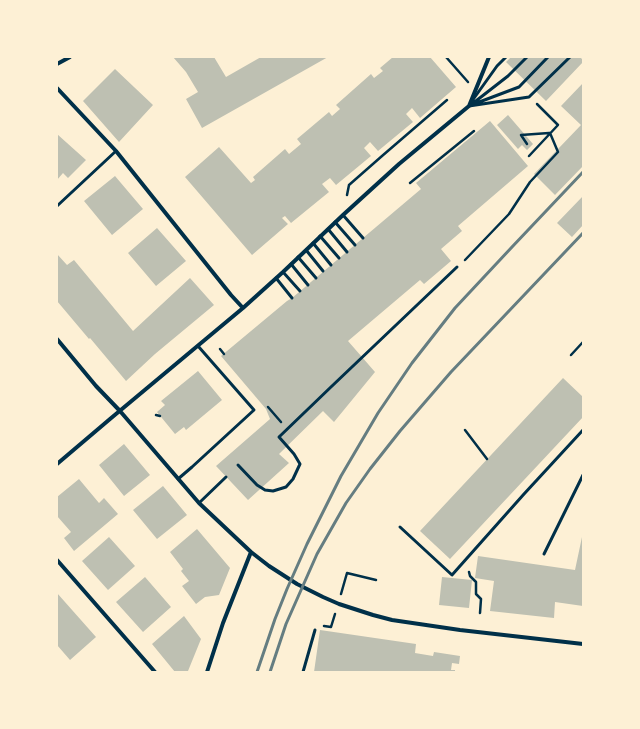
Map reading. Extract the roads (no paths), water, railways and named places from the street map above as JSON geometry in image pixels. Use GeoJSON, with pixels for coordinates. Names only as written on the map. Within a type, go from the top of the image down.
{"type":"FeatureCollection","features":[{"type":"Feature","properties":{"kind":"street"},"geometry":{"type":"LineString","coordinates":[[57,64],[70,57]]}},
{"type":"Feature","properties":{"kind":"street"},"geometry":{"type":"LineString","coordinates":[[57,464],[242,308],[399,164],[469,106],[489,57]]}},
{"type":"Feature","properties":{"kind":"street"},"geometry":{"type":"LineString","coordinates":[[57,88],[116,151],[242,308]]}},
{"type":"Feature","properties":{"kind":"street"},"geometry":{"type":"LineString","coordinates":[[57,340],[199,503],[252,552],[284,576],[308,590],[339,604],[392,620],[460,630],[583,644]]}},
{"type":"Feature","properties":{"kind":"street"},"geometry":{"type":"LineString","coordinates":[[207,672],[224,623],[252,552]]}},
{"type":"Feature","properties":{"kind":"street"},"geometry":{"type":"LineString","coordinates":[[57,560],[155,672]]}},
{"type":"Feature","properties":{"kind":"lane"},"geometry":{"type":"LineString","coordinates":[[469,106],[497,66],[506,57]]}},
{"type":"Feature","properties":{"kind":"lane"},"geometry":{"type":"LineString","coordinates":[[469,106],[508,76],[527,57]]}},
{"type":"Feature","properties":{"kind":"lane"},"geometry":{"type":"LineString","coordinates":[[469,106],[519,87],[548,57]]}},
{"type":"Feature","properties":{"kind":"lane"},"geometry":{"type":"LineString","coordinates":[[469,106],[529,97],[570,57]]}},
{"type":"Feature","properties":{"kind":"lane"},"geometry":{"type":"LineString","coordinates":[[57,206],[116,151]]}},
{"type":"Feature","properties":{"kind":"lane"},"geometry":{"type":"LineString","coordinates":[[343,215],[363,238]]}},
{"type":"Feature","properties":{"kind":"lane"},"geometry":{"type":"LineString","coordinates":[[335,222],[355,245]]}},
{"type":"Feature","properties":{"kind":"lane"},"geometry":{"type":"LineString","coordinates":[[328,229],[347,252]]}},
{"type":"Feature","properties":{"kind":"lane"},"geometry":{"type":"LineString","coordinates":[[320,236],[339,258]]}},
{"type":"Feature","properties":{"kind":"lane"},"geometry":{"type":"LineString","coordinates":[[313,243],[331,265]]}},
{"type":"Feature","properties":{"kind":"lane"},"geometry":{"type":"LineString","coordinates":[[306,250],[324,271]]}},
{"type":"Feature","properties":{"kind":"lane"},"geometry":{"type":"LineString","coordinates":[[298,257],[316,278]]}},
{"type":"Feature","properties":{"kind":"lane"},"geometry":{"type":"LineString","coordinates":[[291,264],[308,285]]}},
{"type":"Feature","properties":{"kind":"lane"},"geometry":{"type":"LineString","coordinates":[[238,465],[265,490],[273,491],[286,487],[293,479],[300,464],[294,454],[279,437],[457,267]]}},
{"type":"Feature","properties":{"kind":"lane"},"geometry":{"type":"LineString","coordinates":[[283,272],[300,291]]}},
{"type":"Feature","properties":{"kind":"lane"},"geometry":{"type":"LineString","coordinates":[[276,278],[292,298]]}},
{"type":"Feature","properties":{"kind":"lane"},"geometry":{"type":"LineString","coordinates":[[178,479],[254,410],[198,346]]}},
{"type":"Feature","properties":{"kind":"lane"},"geometry":{"type":"LineString","coordinates":[[400,527],[452,575],[583,430]]}},
{"type":"Feature","properties":{"kind":"lane"},"geometry":{"type":"LineString","coordinates":[[544,554],[583,475]]}},
{"type":"Feature","properties":{"kind":"lane"},"geometry":{"type":"LineString","coordinates":[[199,503],[226,477]]}},
{"type":"Feature","properties":{"kind":"lane"},"geometry":{"type":"LineString","coordinates":[[303,672],[315,630]]}},
{"type":"Feature","properties":{"kind":"railway"},"geometry":{"type":"LineString","coordinates":[[257,672],[275,619],[307,544],[341,476],[378,413],[412,363],[455,308],[583,172]]}},
{"type":"Feature","properties":{"kind":"railway"},"geometry":{"type":"LineString","coordinates":[[270,672],[286,624],[317,554],[346,503],[370,469],[400,431],[451,372],[583,233]]}}]}
